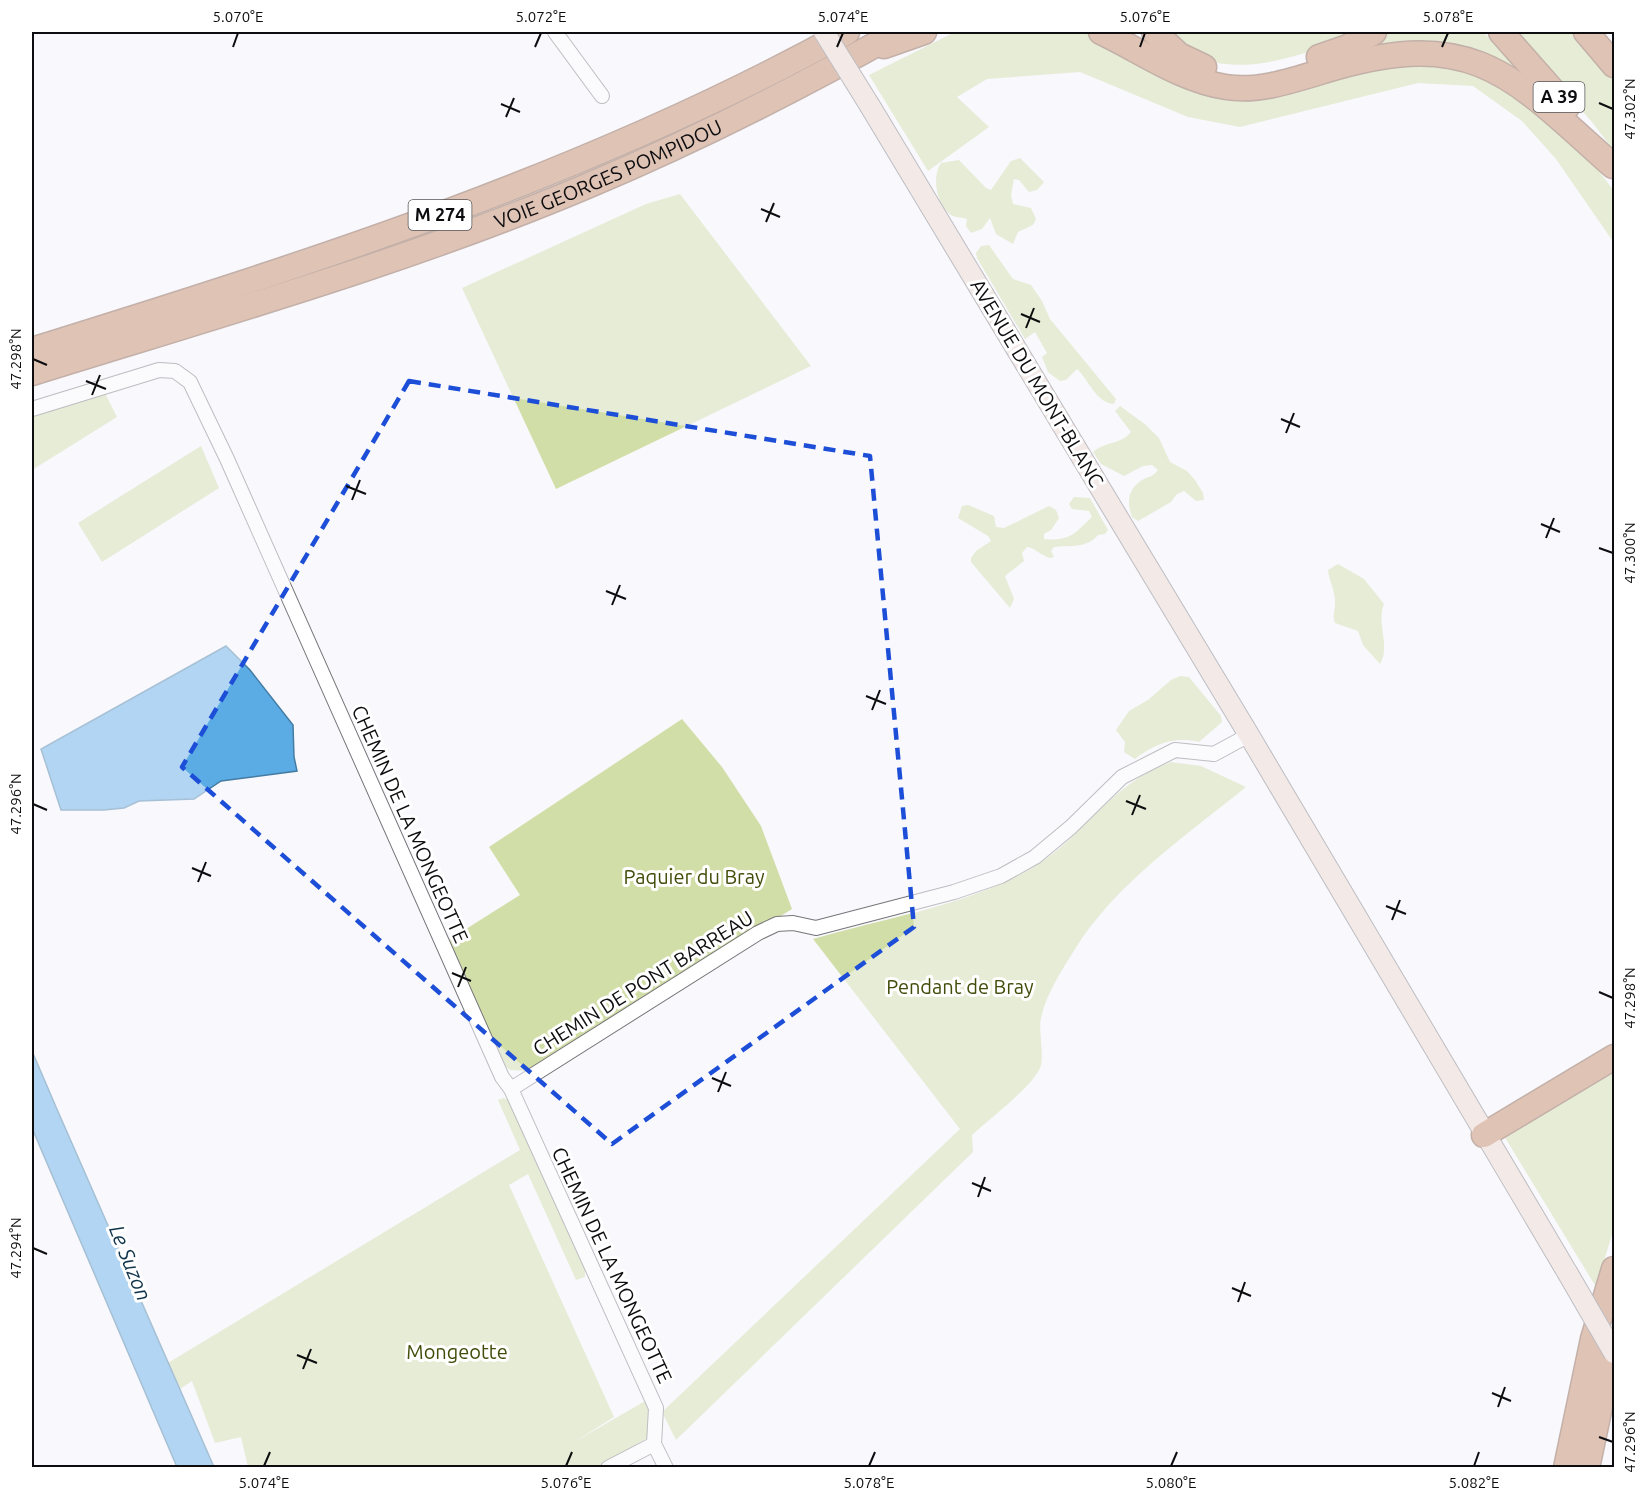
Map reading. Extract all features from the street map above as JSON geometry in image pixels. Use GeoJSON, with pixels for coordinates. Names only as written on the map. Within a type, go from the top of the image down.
{"type":"FeatureCollection","features":[{"type":"Feature","properties":{"kind":"highway","name":"VOIE GEORGES POMPIDOU"},"geometry":{"type":"LineString","coordinates":[[32,373],[356,272],[520,213],[678,146],[854,57],[898,32]]}},
{"type":"Feature","properties":{"kind":"highway"},"geometry":{"type":"LineString","coordinates":[[854,57],[924,32]]}},
{"type":"Feature","properties":{"kind":"highway"},"geometry":{"type":"LineString","coordinates":[[1101,32],[1182,74],[1227,88],[1274,84],[1393,54],[1440,54],[1462,58],[1499,72],[1527,89],[1614,167]]}},
{"type":"Feature","properties":{"kind":"highway"},"geometry":{"type":"LineString","coordinates":[[1154,32],[1169,47],[1191,62],[1217,71],[1246,74],[1263,72],[1329,54],[1355,44],[1374,32]]}},
{"type":"Feature","properties":{"kind":"highway","name":"A 39"},"geometry":{"type":"LineString","coordinates":[[1501,32],[1562,100],[1614,167]]}},
{"type":"Feature","properties":{"kind":"highway"},"geometry":{"type":"LineString","coordinates":[[1586,32],[1614,65]]}},
{"type":"Feature","properties":{"kind":"highway"},"geometry":{"type":"LineString","coordinates":[[1609,32],[1614,40]]}},
{"type":"Feature","properties":{"kind":"highway","name":"VOIE GEORGES POMPIDOU"},"geometry":{"type":"LineString","coordinates":[[32,350],[262,279],[463,207],[669,122],[837,33]]}},
{"type":"Feature","properties":{"kind":"highway"},"geometry":{"type":"LineString","coordinates":[[1484,1135],[1614,1057]]}},
{"type":"Feature","properties":{"kind":"highway"},"geometry":{"type":"LineString","coordinates":[[1566,1467],[1593,1339],[1614,1269]]}},
{"type":"Feature","properties":{"kind":"highway"},"geometry":{"type":"LineString","coordinates":[[1587,1467],[1614,1340]]}},
{"type":"Feature","properties":{"kind":"main road","name":"AVENUE DU MONT-BLANC"},"geometry":{"type":"LineString","coordinates":[[837,33],[870,105],[1249,735],[1614,1353]]}},
{"type":"Feature","properties":{"kind":"street"},"geometry":{"type":"LineString","coordinates":[[555,32],[602,96]]}},
{"type":"Feature","properties":{"kind":"street","name":"CHEMIN DE LA MONGEOTTE"},"geometry":{"type":"LineString","coordinates":[[32,409],[159,370],[175,371],[190,382],[232,470],[501,1077],[511,1089],[656,1408],[654,1444]]}},
{"type":"Feature","properties":{"kind":"street","name":"CHEMIN DE PONT BARREAU"},"geometry":{"type":"LineString","coordinates":[[511,1089],[758,933],[777,924],[793,923],[816,928],[954,892],[1001,876],[1044,850],[1122,777],[1175,750],[1214,754],[1249,735]]}},
{"type":"Feature","properties":{"kind":"street"},"geometry":{"type":"LineString","coordinates":[[608,1467],[654,1444],[666,1467]]}},
{"type":"Feature","properties":{"kind":"highlighted area"},"geometry":{"type":"Polygon","coordinates":[[[409,381],[870,456],[914,927],[612,1144],[182,767],[409,381]]]}},
{"type":"Feature","properties":{"kind":"green space"},"geometry":{"type":"Polygon","coordinates":[[[955,32],[1085,32],[1197,88],[1377,65],[1440,62],[1506,84],[1585,153],[1614,191],[1614,243],[1556,159],[1522,121],[1473,86],[1418,83],[1240,127],[1188,117],[1080,72],[987,79],[957,97],[989,127],[928,171],[869,75],[955,32]]]}},
{"type":"Feature","properties":{"kind":"green space"},"geometry":{"type":"Polygon","coordinates":[[[1164,32],[1360,32],[1329,45],[1276,61],[1241,65],[1216,63],[1200,57],[1164,32]]]}},
{"type":"Feature","properties":{"kind":"green space"},"geometry":{"type":"Polygon","coordinates":[[[1385,32],[1483,32],[1525,74],[1362,54],[1385,32]]]}},
{"type":"Feature","properties":{"kind":"green space"},"geometry":{"type":"Polygon","coordinates":[[[1512,32],[1574,32],[1614,78],[1614,151],[1592,122],[1512,32]]]}},
{"type":"Feature","properties":{"kind":"green space"},"geometry":{"type":"Polygon","coordinates":[[[1020,158],[1044,182],[1037,190],[1029,192],[1019,180],[1014,179],[1011,195],[1013,204],[1031,208],[1036,219],[1033,225],[1018,232],[1013,244],[996,234],[990,218],[982,229],[971,233],[966,226],[967,219],[947,212],[937,192],[936,184],[936,176],[941,163],[959,160],[986,188],[991,190],[1011,161],[1020,158]]]}},
{"type":"Feature","properties":{"kind":"green space"},"geometry":{"type":"Polygon","coordinates":[[[680,194],[811,366],[556,489],[462,288],[646,204],[680,194]]]}},
{"type":"Feature","properties":{"kind":"green space"},"geometry":{"type":"Polygon","coordinates":[[[989,245],[1013,279],[1031,285],[1050,319],[1116,399],[1114,404],[1102,400],[1077,369],[1066,380],[1060,381],[1048,372],[1042,357],[1047,353],[1035,332],[1025,339],[977,258],[976,253],[981,246],[989,245]]]}},
{"type":"Feature","properties":{"kind":"green space"},"geometry":{"type":"Polygon","coordinates":[[[104,391],[117,417],[32,470],[32,413],[104,391]]]}},
{"type":"Feature","properties":{"kind":"green space"},"geometry":{"type":"Polygon","coordinates":[[[1120,406],[1146,425],[1159,438],[1170,462],[1187,471],[1203,493],[1204,500],[1196,501],[1184,491],[1177,494],[1171,502],[1138,521],[1132,517],[1129,497],[1133,488],[1158,470],[1152,465],[1143,466],[1124,476],[1101,464],[1093,452],[1102,446],[1123,439],[1131,432],[1115,411],[1120,406]]]}},
{"type":"Feature","properties":{"kind":"green space"},"geometry":{"type":"Polygon","coordinates":[[[201,446],[219,488],[102,562],[78,523],[201,446]]]}},
{"type":"Feature","properties":{"kind":"green space"},"geometry":{"type":"Polygon","coordinates":[[[1074,497],[1090,498],[1108,530],[1105,534],[1098,535],[1083,544],[1054,547],[1051,551],[1054,557],[1050,558],[1027,547],[1022,553],[1024,561],[1005,576],[1014,599],[1010,608],[971,562],[976,551],[991,541],[988,536],[958,518],[962,506],[968,505],[994,516],[996,527],[1004,528],[1049,506],[1056,510],[1059,518],[1051,530],[1044,534],[1044,539],[1053,540],[1072,535],[1092,517],[1089,511],[1072,509],[1069,504],[1074,497]]]}},
{"type":"Feature","properties":{"kind":"green space"},"geometry":{"type":"Polygon","coordinates":[[[1338,564],[1364,579],[1384,604],[1382,619],[1384,650],[1380,664],[1363,645],[1358,631],[1335,623],[1334,595],[1328,570],[1338,564]]]}},
{"type":"Feature","properties":{"kind":"green space"},"geometry":{"type":"Polygon","coordinates":[[[1180,676],[1189,677],[1221,716],[1222,722],[1199,742],[1181,740],[1157,745],[1135,759],[1124,752],[1125,742],[1116,730],[1129,711],[1180,676]]]}},
{"type":"Feature","properties":{"kind":"green space","name":"Paquier du Bray"},"geometry":{"type":"Polygon","coordinates":[[[682,719],[722,767],[761,826],[792,909],[528,1071],[510,1070],[501,1062],[447,941],[520,895],[489,847],[682,719]]]}},
{"type":"Feature","properties":{"kind":"green space","name":"Pendant de Bray"},"geometry":{"type":"Polygon","coordinates":[[[1171,762],[1201,766],[1246,787],[1154,861],[1132,881],[1092,925],[1055,982],[1043,1009],[1040,1023],[1042,1057],[1040,1068],[1019,1093],[972,1135],[973,1152],[676,1440],[662,1412],[960,1129],[813,939],[955,901],[1009,880],[1034,867],[1052,854],[1130,784],[1171,762]]]}},
{"type":"Feature","properties":{"kind":"green space"},"geometry":{"type":"Polygon","coordinates":[[[1614,1068],[1614,1228],[1596,1287],[1504,1136],[1614,1068]]]}},
{"type":"Feature","properties":{"kind":"green space","name":"Mongeotte"},"geometry":{"type":"Polygon","coordinates":[[[504,1098],[512,1102],[585,1263],[585,1277],[576,1280],[528,1174],[509,1185],[614,1417],[574,1442],[647,1400],[651,1417],[647,1438],[599,1467],[248,1467],[241,1437],[215,1443],[192,1381],[180,1389],[168,1363],[520,1150],[498,1100],[504,1098]]]}},
{"type":"Feature","properties":{"kind":"water"},"geometry":{"type":"Polygon","coordinates":[[[226,646],[250,670],[293,725],[297,771],[221,781],[194,799],[139,801],[124,808],[104,810],[61,810],[41,749],[226,646]]]}},
{"type":"Feature","properties":{"kind":"water"},"geometry":{"type":"Polygon","coordinates":[[[32,1051],[214,1467],[177,1467],[32,1128],[32,1051]]]}},
{"type":"Feature","properties":{"kind":"water label","name":"Le Suzon"},"geometry":{"type":"Point","coordinates":[130,1263]}}]}
